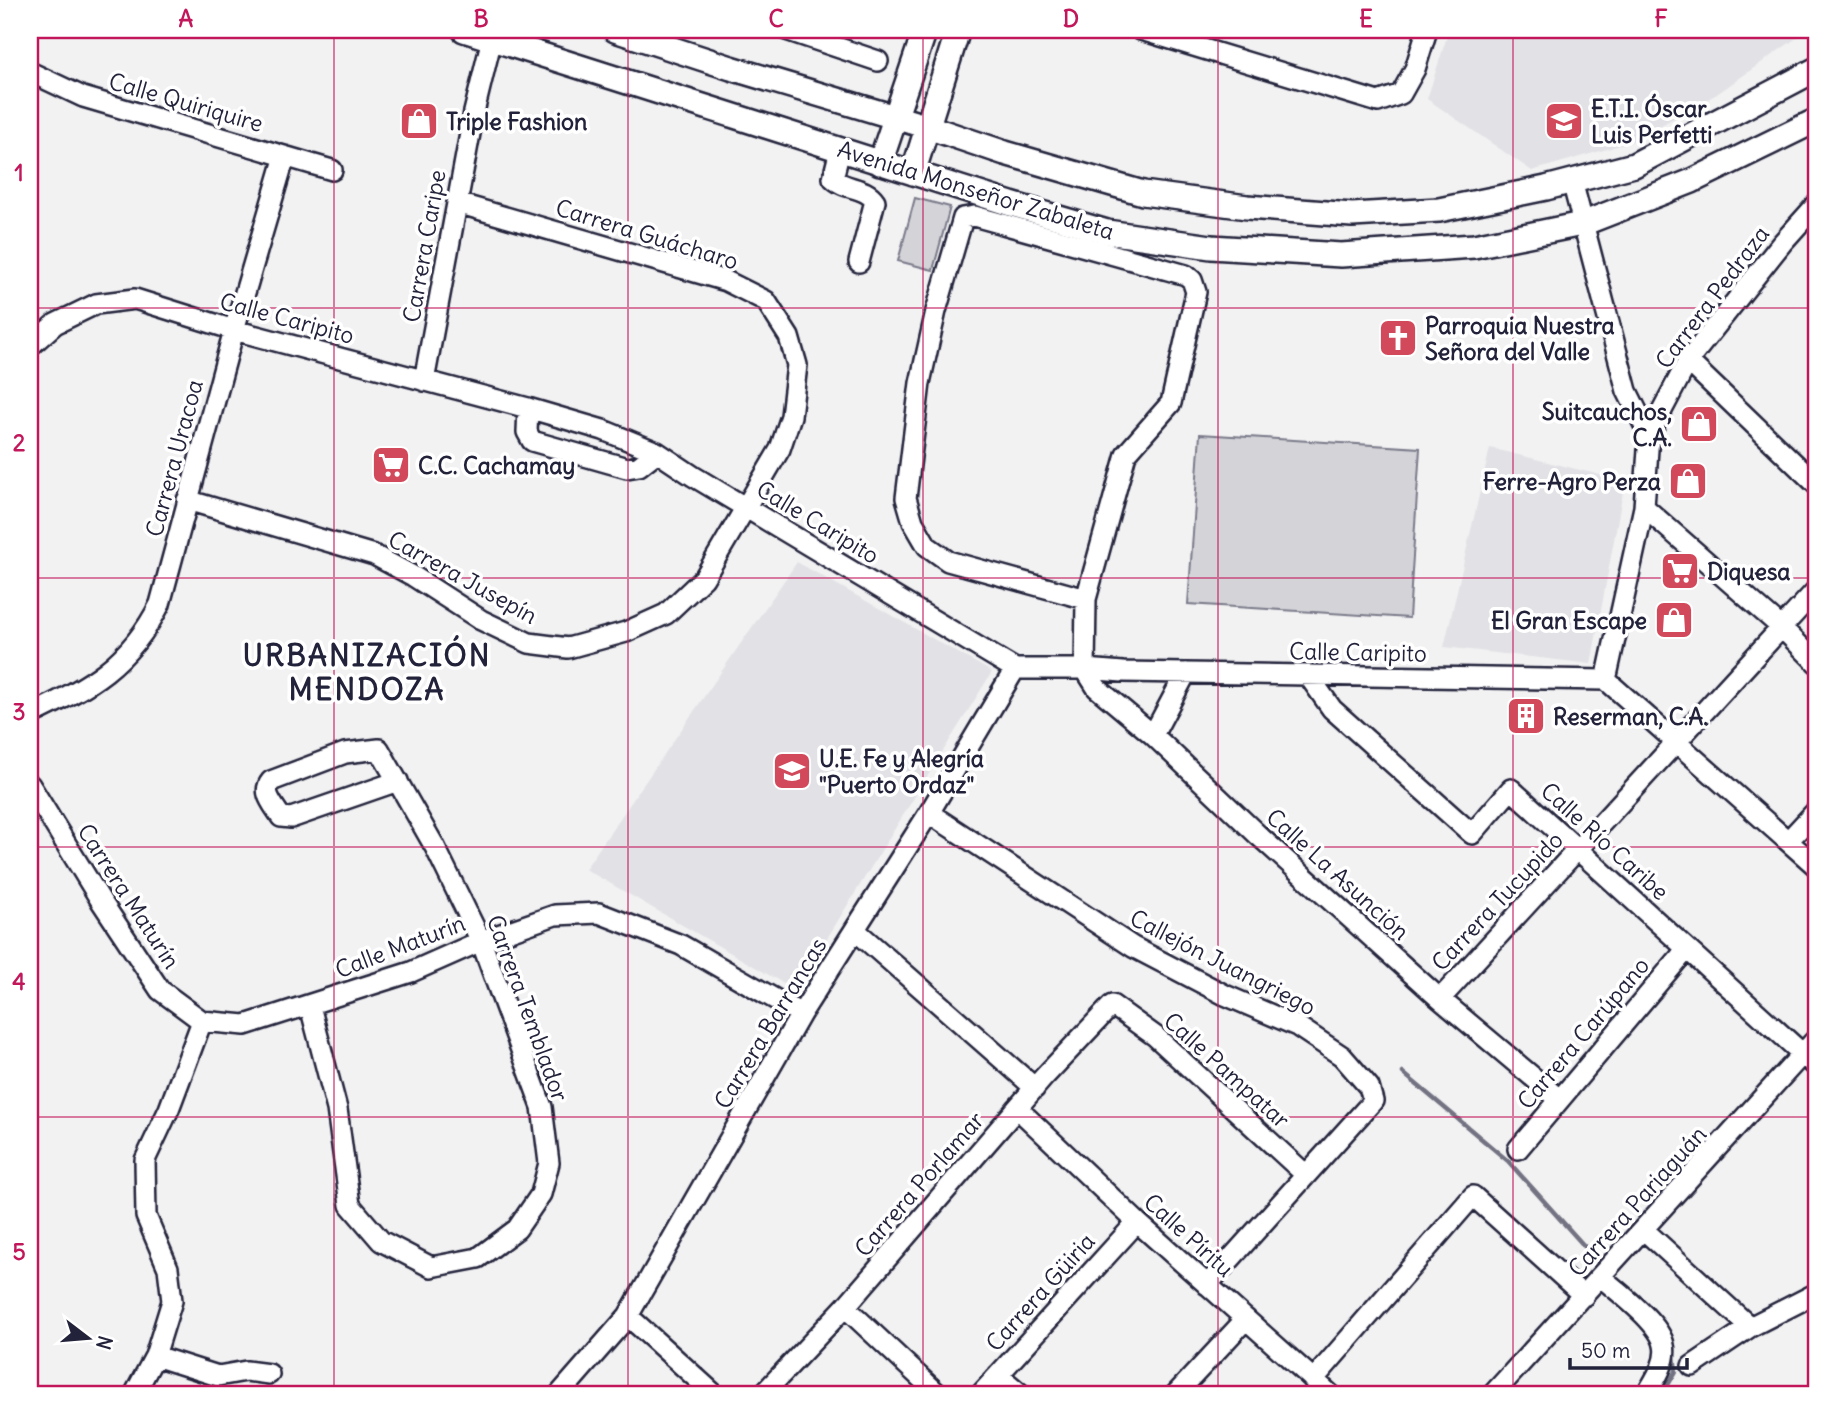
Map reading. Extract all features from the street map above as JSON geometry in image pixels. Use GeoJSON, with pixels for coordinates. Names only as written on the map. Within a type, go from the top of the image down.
{"type":"FeatureCollection","features":[{"type":"Feature","properties":{"kind":"street","name":"Avenida Monseñor Zabaleta"},"geometry":{"type":"LineString","coordinates":[[464,30],[493,34],[880,163],[1107,232],[1211,247],[1341,256],[1474,246],[1582,224],[1692,181],[1817,120]]}},
{"type":"Feature","properties":{"kind":"street","name":"Avenida Monseñor Zabaleta"},"geometry":{"type":"LineString","coordinates":[[615,30],[1005,153],[1143,193],[1247,207],[1352,215],[1439,210],[1634,165],[1817,69]]}},
{"type":"Feature","properties":{"kind":"street"},"geometry":{"type":"LineString","coordinates":[[786,30],[878,61]]}},
{"type":"Feature","properties":{"kind":"street"},"geometry":{"type":"LineString","coordinates":[[880,163],[925,30]]}},
{"type":"Feature","properties":{"kind":"street"},"geometry":{"type":"LineString","coordinates":[[913,173],[958,30]]}},
{"type":"Feature","properties":{"kind":"street"},"geometry":{"type":"LineString","coordinates":[[1147,32],[1378,102],[1401,94],[1415,69],[1427,30]]}},
{"type":"Feature","properties":{"kind":"street","name":"Carrera Caripe"},"geometry":{"type":"LineString","coordinates":[[425,381],[474,112],[493,34]]}},
{"type":"Feature","properties":{"kind":"street","name":"Calle Quiriquire"},"geometry":{"type":"LineString","coordinates":[[30,72],[83,97],[332,170]]}},
{"type":"Feature","properties":{"kind":"street"},"geometry":{"type":"LineString","coordinates":[[840,150],[832,178],[839,184],[868,193],[875,201],[859,262]]}},
{"type":"Feature","properties":{"kind":"street","name":"Carrera Uracoa"},"geometry":{"type":"LineString","coordinates":[[30,715],[78,692],[122,659],[146,631],[160,604],[234,330],[285,156]]}},
{"type":"Feature","properties":{"kind":"street"},"geometry":{"type":"LineString","coordinates":[[1572,181],[1627,391],[1648,435]]}},
{"type":"Feature","properties":{"kind":"street","name":"Carrera Guácharo"},"geometry":{"type":"LineString","coordinates":[[457,203],[726,281],[766,302],[789,337],[797,365],[791,416],[780,449],[746,508]]}},
{"type":"Feature","properties":{"kind":"street","name":"Carrera Pedraza"},"geometry":{"type":"LineString","coordinates":[[1606,680],[1644,507],[1648,435],[1688,361],[1782,243],[1817,204]]}},
{"type":"Feature","properties":{"kind":"street"},"geometry":{"type":"LineString","coordinates":[[1085,669],[1086,599],[1126,454],[1171,403],[1196,292],[1192,280],[1186,275],[974,216],[963,218],[936,311],[920,383],[906,498],[913,522],[927,546],[948,561],[1086,599]]}},
{"type":"Feature","properties":{"kind":"street","name":"Calle Caripito"},"geometry":{"type":"LineString","coordinates":[[30,346],[55,324],[96,304],[135,299],[234,330],[603,430],[657,452],[693,477],[1016,669],[1606,680]]}},
{"type":"Feature","properties":{"kind":"street"},"geometry":{"type":"LineString","coordinates":[[1688,361],[1817,485]]}},
{"type":"Feature","properties":{"kind":"street"},"geometry":{"type":"LineString","coordinates":[[528,408],[527,432],[532,441],[627,468],[639,466],[657,452]]}},
{"type":"Feature","properties":{"kind":"street","name":"Carrera Jusepín"},"geometry":{"type":"LineString","coordinates":[[187,500],[374,555],[413,576],[481,620],[529,643],[568,648],[626,632],[666,614],[704,579],[746,508]]}},
{"type":"Feature","properties":{"kind":"street"},"geometry":{"type":"LineString","coordinates":[[1644,507],[1781,626],[1817,663]]}},
{"type":"Feature","properties":{"kind":"street","name":"Carrera Tucupido"},"geometry":{"type":"LineString","coordinates":[[1440,999],[1817,589]]}},
{"type":"Feature","properties":{"kind":"street","name":"Carrera Barrancas"},"geometry":{"type":"LineString","coordinates":[[559,1395],[628,1316],[801,1014],[929,813],[1016,669]]}},
{"type":"Feature","properties":{"kind":"street","name":"Calle La Asunción"},"geometry":{"type":"LineString","coordinates":[[1085,669],[1097,688],[1153,735],[1259,836],[1440,999],[1559,1099]]}},
{"type":"Feature","properties":{"kind":"street"},"geometry":{"type":"LineString","coordinates":[[1153,735],[1186,673]]}},
{"type":"Feature","properties":{"kind":"street","name":"Calle Río Caribe"},"geometry":{"type":"LineString","coordinates":[[1308,675],[1332,709],[1472,834],[1511,789],[1810,1061]]}},
{"type":"Feature","properties":{"kind":"street"},"geometry":{"type":"LineString","coordinates":[[1606,680],[1817,867]]}},
{"type":"Feature","properties":{"kind":"street","name":"Carrera Temblador"},"geometry":{"type":"LineString","coordinates":[[310,1006],[337,1109],[349,1205],[381,1241],[432,1267],[478,1258],[517,1229],[541,1194],[549,1163],[542,1107],[481,940],[435,847],[398,781],[379,750],[345,753],[271,782],[267,793],[281,817],[291,818],[398,781]]}},
{"type":"Feature","properties":{"kind":"street","name":"Carrera Maturín"},"geometry":{"type":"LineString","coordinates":[[30,785],[101,901],[160,990],[202,1021]]}},
{"type":"Feature","properties":{"kind":"street"},"geometry":{"type":"LineString","coordinates":[[1788,841],[1817,810]]}},
{"type":"Feature","properties":{"kind":"street","name":"Callejón Juangriego"},"geometry":{"type":"LineString","coordinates":[[929,813],[1133,947],[1225,995],[1297,1026],[1342,1056],[1369,1087],[1373,1101],[1306,1175]]}},
{"type":"Feature","properties":{"kind":"street","name":"Calle Maturín"},"geometry":{"type":"LineString","coordinates":[[202,1021],[245,1025],[411,972],[481,940],[555,915],[599,913],[681,945],[801,1014]]}},
{"type":"Feature","properties":{"kind":"street"},"geometry":{"type":"LineString","coordinates":[[855,930],[1035,1088]]}},
{"type":"Feature","properties":{"kind":"street","name":"Carrera Carúpano"},"geometry":{"type":"LineString","coordinates":[[1518,1149],[1686,950]]}},
{"type":"Feature","properties":{"kind":"street","name":"Carrera Porlamar"},"geometry":{"type":"LineString","coordinates":[[762,1395],[845,1307],[1017,1108],[1112,1005]]}},
{"type":"Feature","properties":{"kind":"street","name":"Calle Pampatar"},"geometry":{"type":"LineString","coordinates":[[1112,1005],[1156,1036],[1306,1175]]}},
{"type":"Feature","properties":{"kind":"street"},"geometry":{"type":"LineString","coordinates":[[134,1395],[155,1356],[172,1301],[168,1268],[146,1216],[145,1160],[174,1097],[202,1021]]}},
{"type":"Feature","properties":{"kind":"street","name":"Carrera Pariaguán"},"geometry":{"type":"LineString","coordinates":[[1492,1395],[1644,1230],[1810,1061],[1817,1038]]}},
{"type":"Feature","properties":{"kind":"street","name":"Calle Píritu"},"geometry":{"type":"LineString","coordinates":[[1017,1108],[1137,1222],[1331,1395]]}},
{"type":"Feature","properties":{"kind":"street"},"geometry":{"type":"LineString","coordinates":[[1207,1285],[1306,1175]]}},
{"type":"Feature","properties":{"kind":"street"},"geometry":{"type":"LineString","coordinates":[[1314,1380],[1473,1196],[1584,1296]]}},
{"type":"Feature","properties":{"kind":"street","name":"Carrera Güiria"},"geometry":{"type":"LineString","coordinates":[[980,1395],[1137,1222]]}},
{"type":"Feature","properties":{"kind":"street"},"geometry":{"type":"LineString","coordinates":[[1644,1230],[1750,1327]]}},
{"type":"Feature","properties":{"kind":"street"},"geometry":{"type":"LineString","coordinates":[[1606,1272],[1655,1327],[1664,1345],[1663,1363],[1646,1395]]}},
{"type":"Feature","properties":{"kind":"street"},"geometry":{"type":"LineString","coordinates":[[1692,1366],[1750,1327],[1817,1293]]}},
{"type":"Feature","properties":{"kind":"street"},"geometry":{"type":"LineString","coordinates":[[845,1307],[939,1395]]}},
{"type":"Feature","properties":{"kind":"street"},"geometry":{"type":"LineString","coordinates":[[628,1316],[715,1395]]}},
{"type":"Feature","properties":{"kind":"street"},"geometry":{"type":"LineString","coordinates":[[1175,1395],[1246,1319]]}},
{"type":"Feature","properties":{"kind":"street"},"geometry":{"type":"LineString","coordinates":[[155,1356],[218,1376],[246,1370],[269,1374]]}},
{"type":"Feature","properties":{"kind":"street"},"geometry":{"type":"LineString","coordinates":[[999,1375],[1022,1395]]}},
{"type":"Feature","properties":{"kind":"shaded area","name":"E.T.I. Óscar Luis Perfetti"},"geometry":{"type":"Polygon","coordinates":[[[1449,30],[1808,30],[1717,94],[1631,142],[1532,171],[1427,99],[1449,30]]]}},
{"type":"Feature","properties":{"kind":"shaded area"},"geometry":{"type":"Polygon","coordinates":[[[915,198],[950,207],[933,270],[898,261],[915,198]]]}},
{"type":"Feature","properties":{"kind":"shaded area"},"geometry":{"type":"Polygon","coordinates":[[[1200,434],[1420,448],[1409,618],[1188,604],[1200,434]]]}},
{"type":"Feature","properties":{"kind":"shaded area"},"geometry":{"type":"Polygon","coordinates":[[[1490,448],[1625,481],[1591,664],[1444,647],[1490,448]]]}},
{"type":"Feature","properties":{"kind":"shaded area","name":"U.E. Fe y Alegría \"Puerto Ordaz\""},"geometry":{"type":"Polygon","coordinates":[[[797,562],[992,672],[795,990],[585,869],[797,562]]]}},
{"type":"Feature","properties":{"kind":"waterway"},"geometry":{"type":"LineString","coordinates":[[1403,1073],[1508,1161],[1603,1267]]}},
{"type":"Feature","properties":{"kind":"waterway"},"geometry":{"type":"LineString","coordinates":[[1662,1395],[1676,1371],[1672,1342]]}},
{"type":"Feature","properties":{"kind":"place","name":"Triple Fashion"},"geometry":{"type":"Point","coordinates":[419,121]}},
{"type":"Feature","properties":{"kind":"place","name":"E.T.I. Óscar Luis Perfetti"},"geometry":{"type":"Point","coordinates":[1564,121]}},
{"type":"Feature","properties":{"kind":"place","name":"Parroquia Nuestra Señora del Valle"},"geometry":{"type":"Point","coordinates":[1398,338]}},
{"type":"Feature","properties":{"kind":"place","name":"Suitcauchos, C.A."},"geometry":{"type":"Point","coordinates":[1699,424]}},
{"type":"Feature","properties":{"kind":"place","name":"C.C. Cachamay"},"geometry":{"type":"Point","coordinates":[391,465]}},
{"type":"Feature","properties":{"kind":"place","name":"Ferre-Agro Perza"},"geometry":{"type":"Point","coordinates":[1688,481]}},
{"type":"Feature","properties":{"kind":"place","name":"Diquesa"},"geometry":{"type":"Point","coordinates":[1680,571]}},
{"type":"Feature","properties":{"kind":"place","name":"El Gran Escape"},"geometry":{"type":"Point","coordinates":[1674,620]}},
{"type":"Feature","properties":{"kind":"place","name":"Reserman, C.A."},"geometry":{"type":"Point","coordinates":[1526,716]}},
{"type":"Feature","properties":{"kind":"place","name":"U.E. Fe y Alegría \"Puerto Ordaz\""},"geometry":{"type":"Point","coordinates":[792,771]}},
{"type":"Feature","properties":{"kind":"district","name":"URBANIZACIÓN MENDOZA"},"geometry":{"type":"Point","coordinates":[367,672]}}]}
